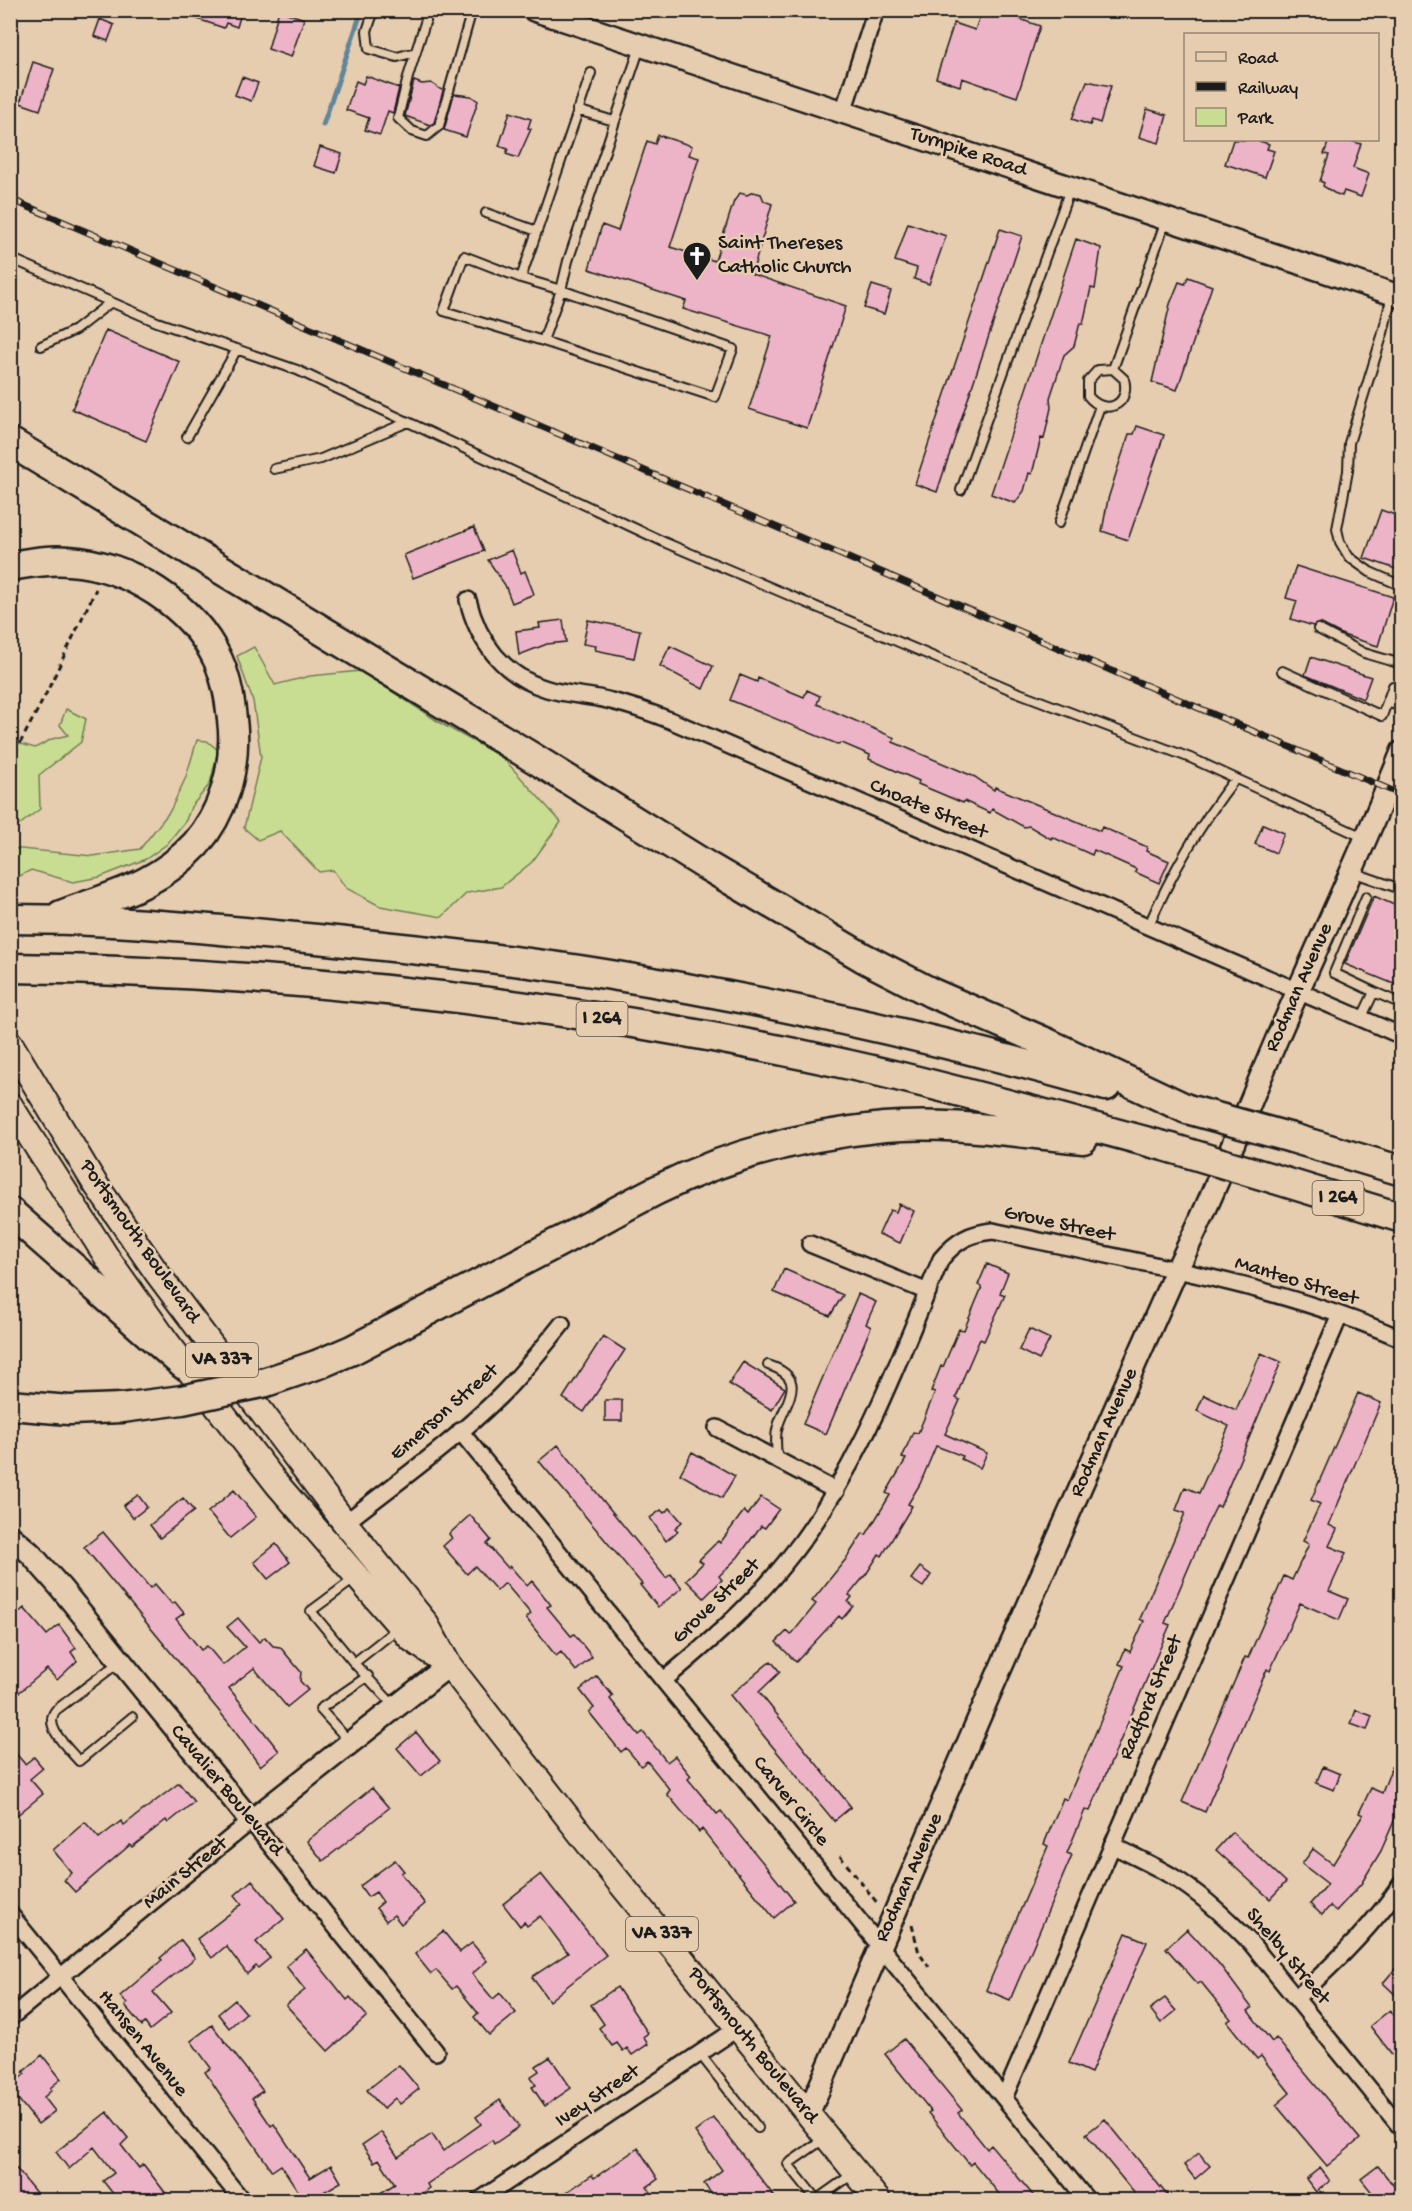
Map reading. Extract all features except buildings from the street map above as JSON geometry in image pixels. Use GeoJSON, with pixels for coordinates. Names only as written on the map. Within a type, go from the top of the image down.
{"type":"FeatureCollection","features":[{"type":"Feature","properties":{"kind":"highway"},"geometry":{"type":"LineString","coordinates":[[10,442],[535,759],[707,866],[864,958],[932,993],[1187,1108]]}},
{"type":"Feature","properties":{"kind":"highway"},"geometry":{"type":"LineString","coordinates":[[10,566],[41,561],[70,561],[106,568],[144,585],[171,602],[187,616],[218,659],[227,684],[232,710],[234,747],[231,773],[212,821],[196,843],[171,867],[151,881],[52,919]]}},
{"type":"Feature","properties":{"kind":"highway","name":"I 264"},"geometry":{"type":"LineString","coordinates":[[10,919],[52,919],[263,934],[416,949],[603,974],[698,990],[844,1021],[1041,1068],[1401,1171]]}},
{"type":"Feature","properties":{"kind":"highway","name":"I 264"},"geometry":{"type":"LineString","coordinates":[[15,968],[168,972],[375,987],[480,1000],[759,1047],[869,1070],[1171,1149],[1401,1218]]}},
{"type":"Feature","properties":{"kind":"highway"},"geometry":{"type":"LineString","coordinates":[[10,1405],[69,1410],[122,1408],[182,1400],[266,1382],[320,1364],[352,1350],[659,1189],[715,1166],[773,1147],[829,1135],[885,1127],[941,1124],[986,1127],[1171,1149]]}},
{"type":"Feature","properties":{"kind":"highway"},"geometry":{"type":"LineString","coordinates":[[10,1212],[184,1365]]}},
{"type":"Feature","properties":{"kind":"main road","name":"Portsmouth Boulevard"},"geometry":{"type":"LineString","coordinates":[[10,1043],[94,1182],[157,1274],[345,1523],[425,1622],[449,1665],[594,1851],[878,2200]]}},
{"type":"Feature","properties":{"kind":"main road","name":"Portsmouth Boulevard"},"geometry":{"type":"LineString","coordinates":[[10,1105],[108,1259],[184,1365],[277,1484],[411,1638],[449,1665]]}},
{"type":"Feature","properties":{"kind":"street","name":"Turnpike Road"},"geometry":{"type":"LineString","coordinates":[[534,10],[1397,295]]}},
{"type":"Feature","properties":{"kind":"street"},"geometry":{"type":"LineString","coordinates":[[843,112],[876,10]]}},
{"type":"Feature","properties":{"kind":"street","name":"Choate Street"},"geometry":{"type":"LineString","coordinates":[[468,600],[481,637],[494,655],[509,670],[528,681],[548,689],[609,700],[672,721],[1401,1036]]}},
{"type":"Feature","properties":{"kind":"street","name":"Rodman Avenue"},"geometry":{"type":"LineString","coordinates":[[808,2114],[1176,1271],[1197,1230],[1401,752]]}},
{"type":"Feature","properties":{"kind":"street","name":"Grove Street"},"geometry":{"type":"LineString","coordinates":[[664,1680],[722,1631],[752,1602],[786,1563],[836,1491],[874,1416],[941,1259],[951,1247],[963,1238],[978,1233],[993,1232],[1176,1271]]}},
{"type":"Feature","properties":{"kind":"street"},"geometry":{"type":"LineString","coordinates":[[810,1244],[928,1292]]}},
{"type":"Feature","properties":{"kind":"street","name":"Manteo Street"},"geometry":{"type":"LineString","coordinates":[[1176,1271],[1248,1287],[1340,1315],[1401,1339]]}},
{"type":"Feature","properties":{"kind":"street","name":"Radford Street"},"geometry":{"type":"LineString","coordinates":[[1005,2098],[1340,1315]]}},
{"type":"Feature","properties":{"kind":"street","name":"Emerson Street"},"geometry":{"type":"LineString","coordinates":[[345,1523],[498,1398],[562,1324]]}},
{"type":"Feature","properties":{"kind":"street"},"geometry":{"type":"LineString","coordinates":[[717,1428],[836,1491]]}},
{"type":"Feature","properties":{"kind":"street","name":"Carver Circle"},"geometry":{"type":"LineString","coordinates":[[460,1431],[1087,2200]]}},
{"type":"Feature","properties":{"kind":"street","name":"Cavalier Boulevard"},"geometry":{"type":"LineString","coordinates":[[10,1536],[30,1553],[60,1587],[436,2052]]}},
{"type":"Feature","properties":{"kind":"street","name":"Main Street"},"geometry":{"type":"LineString","coordinates":[[10,2018],[251,1821],[449,1665]]}},
{"type":"Feature","properties":{"kind":"street","name":"Shelby Street"},"geometry":{"type":"LineString","coordinates":[[1112,1845],[1170,1875],[1197,1893],[1228,1919],[1250,1942],[1401,2129]]}},
{"type":"Feature","properties":{"kind":"street"},"geometry":{"type":"LineString","coordinates":[[1296,1998],[1340,1958],[1371,1924],[1401,1883]]}},
{"type":"Feature","properties":{"kind":"street","name":"Hansen Avenue"},"geometry":{"type":"LineString","coordinates":[[10,1914],[242,2200]]}},
{"type":"Feature","properties":{"kind":"street","name":"Ivey Street"},"geometry":{"type":"LineString","coordinates":[[480,2200],[738,2028]]}},
{"type":"Feature","properties":{"kind":"lane"},"geometry":{"type":"LineString","coordinates":[[374,10],[367,31],[369,50],[397,57],[416,52]]}},
{"type":"Feature","properties":{"kind":"lane"},"geometry":{"type":"LineString","coordinates":[[429,10],[398,118],[412,131],[427,136],[439,126],[472,10]]}},
{"type":"Feature","properties":{"kind":"lane"},"geometry":{"type":"LineString","coordinates":[[543,341],[614,121],[641,46]]}},
{"type":"Feature","properties":{"kind":"lane"},"geometry":{"type":"LineString","coordinates":[[521,278],[591,73]]}},
{"type":"Feature","properties":{"kind":"lane"},"geometry":{"type":"LineString","coordinates":[[577,110],[614,121]]}},
{"type":"Feature","properties":{"kind":"lane"},"geometry":{"type":"LineString","coordinates":[[961,490],[1071,188]]}},
{"type":"Feature","properties":{"kind":"lane"},"geometry":{"type":"LineString","coordinates":[[486,213],[537,231]]}},
{"type":"Feature","properties":{"kind":"lane"},"geometry":{"type":"LineString","coordinates":[[1113,369],[1166,219]]}},
{"type":"Feature","properties":{"kind":"lane"},"geometry":{"type":"LineString","coordinates":[[464,256],[521,278],[733,349],[715,397],[444,311],[464,256]]}},
{"type":"Feature","properties":{"kind":"lane"},"geometry":{"type":"LineString","coordinates":[[10,258],[156,321],[297,370],[666,543],[1014,691],[1192,759],[1366,838]]}},
{"type":"Feature","properties":{"kind":"lane"},"geometry":{"type":"LineString","coordinates":[[1397,295],[1349,443],[1348,471],[1337,529],[1340,542],[1349,557],[1370,572],[1401,586]]}},
{"type":"Feature","properties":{"kind":"lane"},"geometry":{"type":"LineString","coordinates":[[41,346],[75,330],[111,302]]}},
{"type":"Feature","properties":{"kind":"lane"},"geometry":{"type":"LineString","coordinates":[[187,437],[237,350]]}},
{"type":"Feature","properties":{"kind":"lane"},"geometry":{"type":"LineString","coordinates":[[1113,369],[1124,379],[1125,394],[1121,401],[1107,408],[1100,406],[1089,396],[1088,381],[1098,370],[1113,369]]}},
{"type":"Feature","properties":{"kind":"lane"},"geometry":{"type":"LineString","coordinates":[[1059,523],[1100,406]]}},
{"type":"Feature","properties":{"kind":"lane"},"geometry":{"type":"LineString","coordinates":[[274,469],[321,459],[408,422]]}},
{"type":"Feature","properties":{"kind":"lane"},"geometry":{"type":"LineString","coordinates":[[1318,629],[1364,653],[1400,663],[1401,650]]}},
{"type":"Feature","properties":{"kind":"lane"},"geometry":{"type":"LineString","coordinates":[[1282,671],[1382,716],[1393,686]]}},
{"type":"Feature","properties":{"kind":"lane"},"geometry":{"type":"LineString","coordinates":[[1387,702],[1401,708]]}},
{"type":"Feature","properties":{"kind":"lane"},"geometry":{"type":"LineString","coordinates":[[1148,927],[1166,886],[1220,798],[1235,779]]}},
{"type":"Feature","properties":{"kind":"lane"},"geometry":{"type":"LineString","coordinates":[[1351,872],[1398,888],[1401,879]]}},
{"type":"Feature","properties":{"kind":"lane"},"geometry":{"type":"LineString","coordinates":[[1366,897],[1334,973],[1401,1004]]}},
{"type":"Feature","properties":{"kind":"lane"},"geometry":{"type":"LineString","coordinates":[[1361,1019],[1374,992]]}},
{"type":"Feature","properties":{"kind":"lane"},"geometry":{"type":"LineString","coordinates":[[768,1365],[779,1368],[787,1375],[791,1384],[792,1395],[777,1428],[777,1460]]}},
{"type":"Feature","properties":{"kind":"lane"},"geometry":{"type":"LineString","coordinates":[[357,1577],[311,1611],[354,1663],[395,1707]]}},
{"type":"Feature","properties":{"kind":"lane"},"geometry":{"type":"LineString","coordinates":[[354,1663],[400,1626]]}},
{"type":"Feature","properties":{"kind":"lane"},"geometry":{"type":"LineString","coordinates":[[119,1662],[56,1710],[51,1722],[57,1735],[79,1761],[132,1717]]}},
{"type":"Feature","properties":{"kind":"lane"},"geometry":{"type":"LineString","coordinates":[[350,1743],[320,1709],[368,1676]]}},
{"type":"Feature","properties":{"kind":"lane"},"geometry":{"type":"LineString","coordinates":[[700,2054],[758,2128]]}},
{"type":"Feature","properties":{"kind":"lane"},"geometry":{"type":"LineString","coordinates":[[826,2137],[788,2164],[816,2200],[855,2172]]}},
{"type":"Feature","properties":{"kind":"path"},"geometry":{"type":"LineString","coordinates":[[10,762],[44,698],[106,568]]}},
{"type":"Feature","properties":{"kind":"path"},"geometry":{"type":"LineString","coordinates":[[840,1856],[882,1908]]}},
{"type":"Feature","properties":{"kind":"path"},"geometry":{"type":"LineString","coordinates":[[912,1922],[919,1953],[929,1967]]}},
{"type":"Feature","properties":{"kind":"green space"},"geometry":{"type":"Polygon","coordinates":[[[254,647],[275,685],[310,676],[361,671],[442,724],[503,758],[561,822],[532,862],[501,887],[467,893],[442,917],[380,906],[346,888],[333,870],[319,872],[280,831],[258,840],[244,828],[261,757],[253,701],[237,656],[254,647]]]}},
{"type":"Feature","properties":{"kind":"green space"},"geometry":{"type":"Polygon","coordinates":[[[66,709],[86,719],[81,742],[39,775],[40,809],[11,831],[11,741],[35,748],[52,739],[68,735],[60,725],[66,709]]]}},
{"type":"Feature","properties":{"kind":"green space"},"geometry":{"type":"Polygon","coordinates":[[[197,740],[207,741],[218,750],[210,784],[191,807],[186,820],[167,844],[146,859],[100,877],[73,882],[31,870],[16,878],[11,878],[11,848],[93,856],[140,849],[170,811],[186,777],[197,740]]]}},
{"type":"Feature","properties":{"kind":"waterway"},"geometry":{"type":"LineString","coordinates":[[323,125],[362,10]]}},
{"type":"Feature","properties":{"kind":"railway"},"geometry":{"type":"LineString","coordinates":[[10,199],[1402,795]]}},
{"type":"Feature","properties":{"kind":"place","name":"Saint Thereses Catholic Church"},"geometry":{"type":"Point","coordinates":[697,282]}}]}
